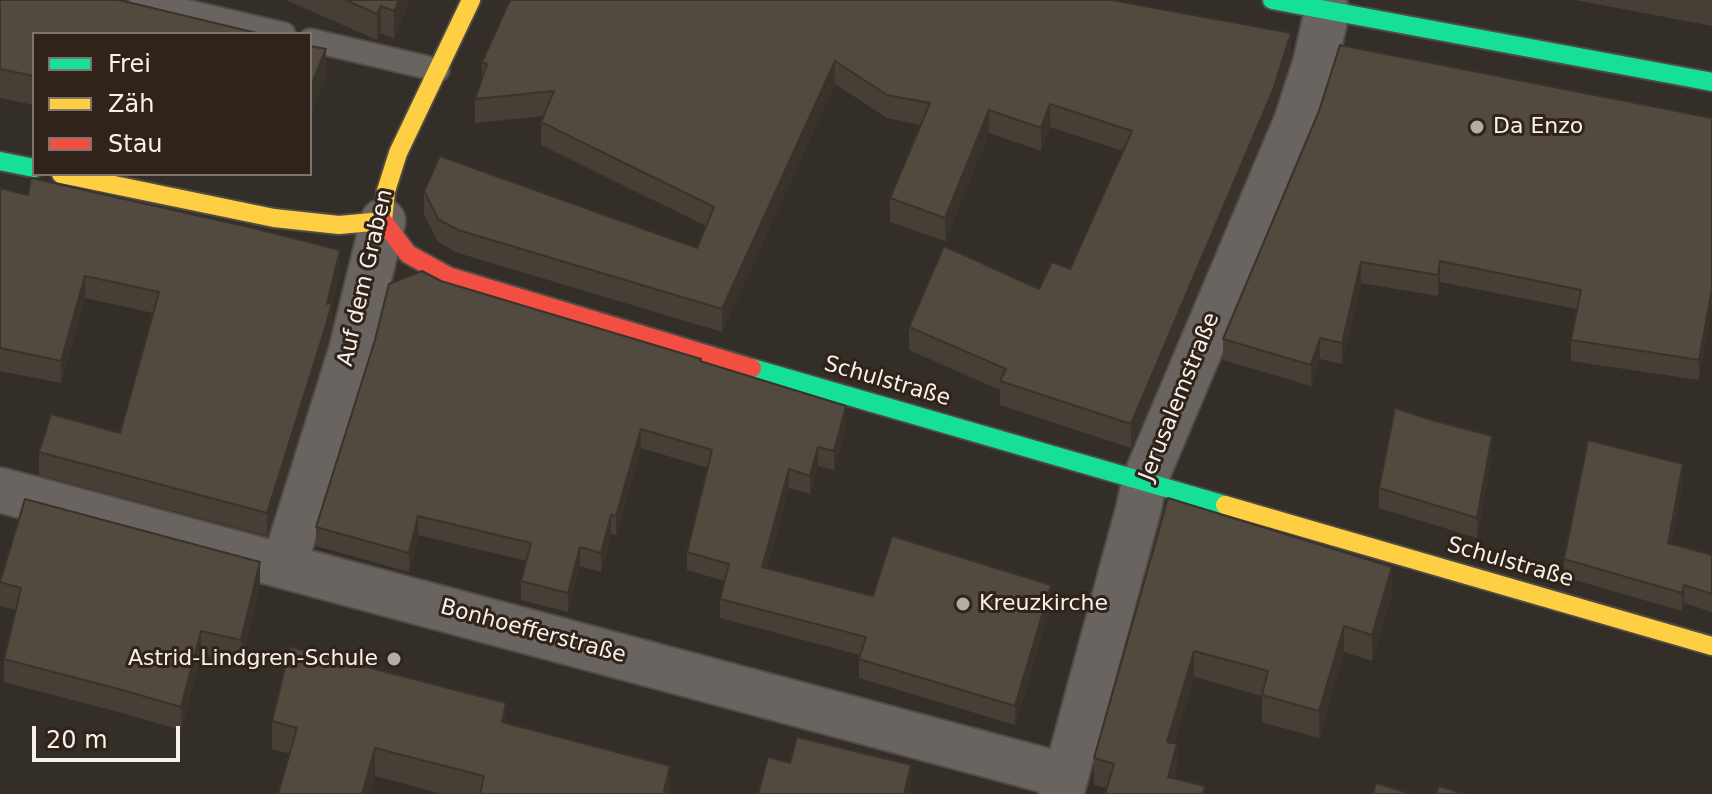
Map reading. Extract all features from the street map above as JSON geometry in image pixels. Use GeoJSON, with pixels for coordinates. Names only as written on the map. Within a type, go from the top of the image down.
{"type":"FeatureCollection","features":[{"type":"Feature","properties":{"kind":"street","name":"Auf dem Graben"},"geometry":{"type":"LineString","coordinates":[[284,565],[351,351],[383,221],[386,191],[398,153],[471,0]]}},
{"type":"Feature","properties":{"kind":"street"},"geometry":{"type":"LineString","coordinates":[[1272,0],[1345,9],[1712,82]]}},
{"type":"Feature","properties":{"kind":"street","name":"Jerusalemstraße"},"geometry":{"type":"LineString","coordinates":[[1063,785],[1144,482],[1296,122],[1315,64],[1345,9]]}},
{"type":"Feature","properties":{"kind":"street"},"geometry":{"type":"LineString","coordinates":[[0,161],[32,168]]}},
{"type":"Feature","properties":{"kind":"street"},"geometry":{"type":"LineString","coordinates":[[71,176],[274,218],[339,225],[383,221]]}},
{"type":"Feature","properties":{"kind":"street","name":"Schulstraße"},"geometry":{"type":"LineString","coordinates":[[383,221],[408,254],[448,276],[776,375],[1712,646]]}},
{"type":"Feature","properties":{"kind":"street","name":"Bonhoefferstraße"},"geometry":{"type":"LineString","coordinates":[[0,490],[284,565],[1063,785]]}},
{"type":"Feature","properties":{"kind":"lane"},"geometry":{"type":"LineString","coordinates":[[140,0],[276,32]]}},
{"type":"Feature","properties":{"kind":"lane"},"geometry":{"type":"LineString","coordinates":[[312,40],[438,70]]}},
{"type":"Feature","properties":{"kind":"building"},"geometry":{"type":"Polygon","coordinates":[[[0,0],[119,0],[253,32],[32,32],[32,76],[0,69],[0,0]]]}},
{"type":"Feature","properties":{"kind":"building"},"geometry":{"type":"Polygon","coordinates":[[[346,0],[399,0],[394,11],[381,6],[377,14],[346,0]]]}},
{"type":"Feature","properties":{"kind":"building"},"geometry":{"type":"Polygon","coordinates":[[[510,0],[1112,0],[1291,33],[1273,90],[1131,424],[1000,381],[1006,369],[909,327],[944,246],[1039,289],[1052,262],[1070,269],[1132,131],[1050,104],[1041,128],[989,110],[945,218],[890,198],[930,103],[887,95],[835,61],[722,309],[458,230],[438,219],[424,191],[440,156],[697,248],[714,207],[541,122],[554,91],[475,99],[487,64],[482,62],[510,0]]]}},
{"type":"Feature","properties":{"kind":"building"},"geometry":{"type":"Polygon","coordinates":[[[1340,45],[1712,118],[1712,289],[1699,360],[1571,340],[1581,290],[1440,261],[1438,275],[1361,262],[1342,343],[1320,338],[1311,365],[1223,339],[1319,111],[1340,45]]]}},
{"type":"Feature","properties":{"kind":"building"},"geometry":{"type":"Polygon","coordinates":[[[312,46],[326,49],[312,83],[312,46]]]}},
{"type":"Feature","properties":{"kind":"building"},"geometry":{"type":"Polygon","coordinates":[[[31,178],[340,250],[327,304],[332,302],[327,322],[267,513],[39,452],[51,414],[120,433],[159,292],[85,276],[61,361],[0,348],[0,188],[28,195],[31,178]]]}},
{"type":"Feature","properties":{"kind":"building"},"geometry":{"type":"Polygon","coordinates":[[[422,271],[441,281],[846,406],[834,451],[818,447],[810,476],[789,469],[762,567],[873,596],[892,536],[1051,585],[1015,706],[859,659],[866,637],[720,599],[729,564],[687,552],[712,450],[641,429],[616,516],[611,515],[601,553],[580,547],[568,593],[521,581],[531,543],[418,516],[409,553],[316,527],[375,340],[389,284],[422,271]]]}},
{"type":"Feature","properties":{"kind":"building"},"geometry":{"type":"Polygon","coordinates":[[[1395,408],[1492,436],[1477,518],[1379,488],[1395,408]]]}},
{"type":"Feature","properties":{"kind":"building"},"geometry":{"type":"Polygon","coordinates":[[[1588,440],[1683,464],[1668,543],[1712,555],[1712,594],[1684,585],[1682,593],[1564,559],[1588,440]]]}},
{"type":"Feature","properties":{"kind":"building"},"geometry":{"type":"Polygon","coordinates":[[[1168,498],[1392,567],[1372,635],[1344,626],[1319,711],[1262,695],[1268,671],[1194,651],[1167,742],[1177,744],[1168,777],[1205,786],[1203,794],[1105,794],[1114,764],[1094,758],[1168,498]]]}},
{"type":"Feature","properties":{"kind":"building"},"geometry":{"type":"Polygon","coordinates":[[[25,499],[260,562],[241,640],[201,631],[181,707],[4,659],[21,588],[0,582],[25,499]]]}},
{"type":"Feature","properties":{"kind":"building"},"geometry":{"type":"Polygon","coordinates":[[[290,647],[506,703],[502,722],[670,766],[664,791],[674,794],[480,794],[484,776],[375,748],[362,794],[278,794],[297,728],[272,721],[290,647]]]}},
{"type":"Feature","properties":{"kind":"building"},"geometry":{"type":"Polygon","coordinates":[[[797,737],[911,765],[904,794],[758,794],[768,757],[790,763],[797,737]]]}},
{"type":"Feature","properties":{"kind":"building"},"geometry":{"type":"Polygon","coordinates":[[[1376,783],[1411,794],[1373,794],[1376,783]]]}},
{"type":"Feature","properties":{"kind":"building"},"geometry":{"type":"Polygon","coordinates":[[[1439,786],[1464,794],[1436,794],[1439,786]]]}},
{"type":"Feature","properties":{"kind":"traffic: fast"},"geometry":{"type":"LineString","coordinates":[[1272,0],[1712,82]]}},
{"type":"Feature","properties":{"kind":"traffic: fast"},"geometry":{"type":"LineString","coordinates":[[0,161],[32,168]]}},
{"type":"Feature","properties":{"kind":"traffic: fast"},"geometry":{"type":"LineString","coordinates":[[752,368],[1225,505]]}},
{"type":"Feature","properties":{"kind":"traffic: slow"},"geometry":{"type":"LineString","coordinates":[[383,221],[386,191],[398,153],[471,0]]}},
{"type":"Feature","properties":{"kind":"traffic: slow"},"geometry":{"type":"LineString","coordinates":[[71,176],[274,218],[339,225],[383,221]]}},
{"type":"Feature","properties":{"kind":"traffic: slow"},"geometry":{"type":"LineString","coordinates":[[1225,505],[1712,646]]}},
{"type":"Feature","properties":{"kind":"traffic: jam"},"geometry":{"type":"LineString","coordinates":[[383,221],[408,254],[448,276],[752,368]]}},
{"type":"Feature","properties":{"kind":"place","name":"Da Enzo"},"geometry":{"type":"Point","coordinates":[1477,127]}},
{"type":"Feature","properties":{"kind":"place","name":"Kreuzkirche"},"geometry":{"type":"Point","coordinates":[963,604]}},
{"type":"Feature","properties":{"kind":"place","name":"Astrid-Lindgren-Schule"},"geometry":{"type":"Point","coordinates":[394,659]}}]}
